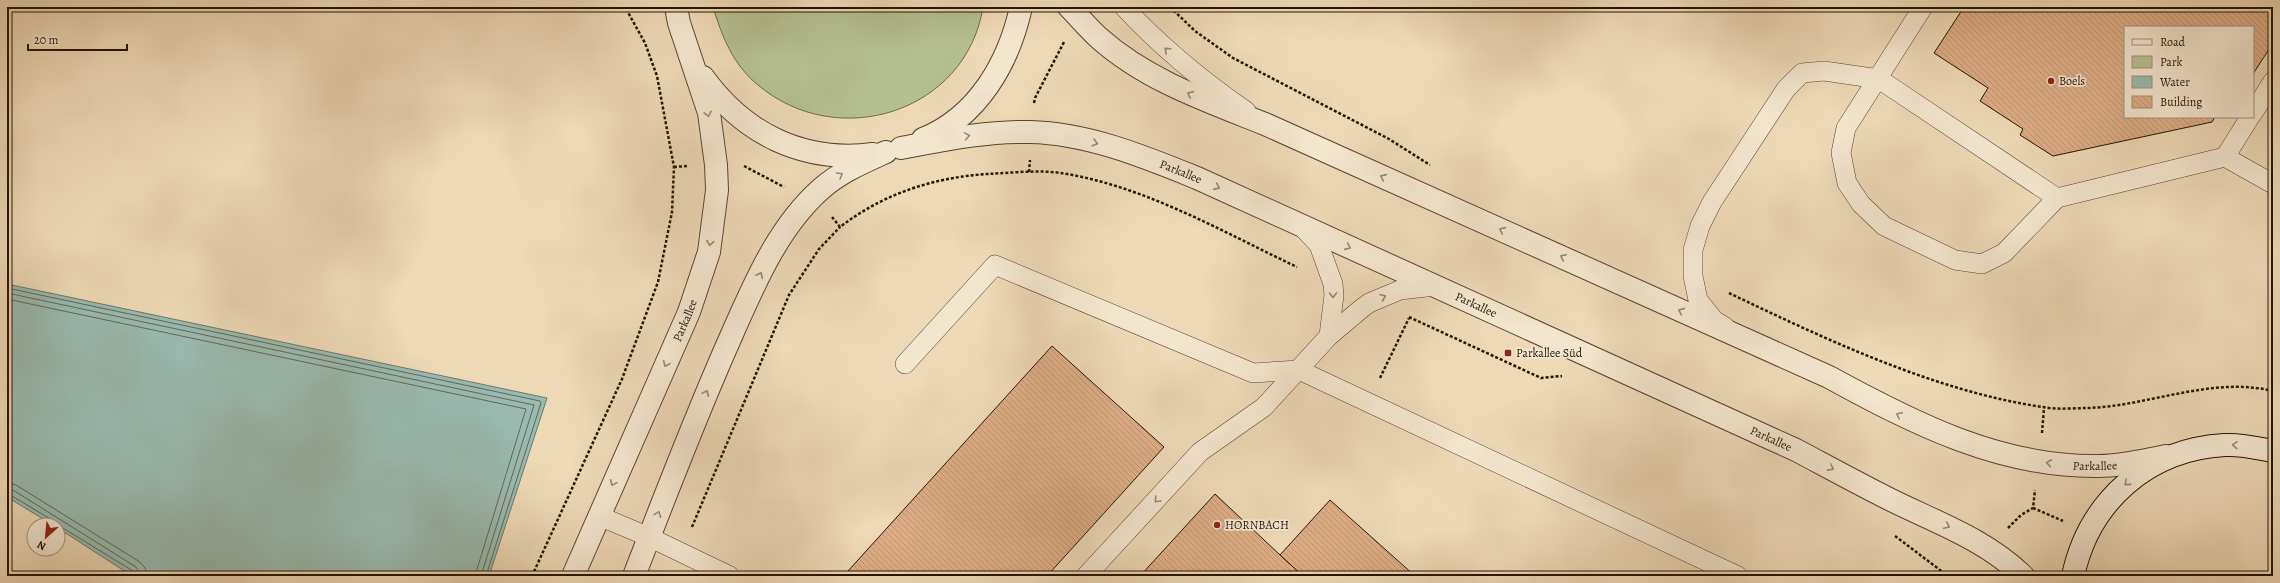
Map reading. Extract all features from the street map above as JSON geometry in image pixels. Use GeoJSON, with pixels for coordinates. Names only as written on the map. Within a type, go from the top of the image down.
{"type":"FeatureCollection","features":[{"type":"Feature","properties":{"kind":"street","name":"Parkallee"},"geometry":{"type":"LineString","coordinates":[[573,576],[689,312],[701,281],[713,226],[717,190],[716,165],[709,113],[688,50],[676,7]]}},
{"type":"Feature","properties":{"kind":"street","name":"Parkallee"},"geometry":{"type":"LineString","coordinates":[[634,576],[704,396],[747,301],[780,238],[809,200],[836,177],[936,132],[958,118],[981,96],[1000,69],[1013,39],[1021,7]]}},
{"type":"Feature","properties":{"kind":"street","name":"Parkallee"},"geometry":{"type":"LineString","coordinates":[[1076,14],[1119,53],[1171,85],[1194,96],[1265,124],[1829,377],[1896,413],[1934,431],[1991,450],[2039,462],[2100,466],[2172,455]]}},
{"type":"Feature","properties":{"kind":"street","name":"Parkallee"},"geometry":{"type":"LineString","coordinates":[[688,50],[700,74],[716,95],[735,114],[769,136],[806,151],[833,156],[860,156],[983,134],[1032,132],[1079,138],[1150,159],[1300,225],[1796,450],[1891,500],[1966,535],[1993,551],[2023,576]]}},
{"type":"Feature","properties":{"kind":"street"},"geometry":{"type":"LineString","coordinates":[[2073,576],[2077,559],[2087,533],[2099,511],[2125,484],[2144,469],[2172,455],[2197,448],[2226,445],[2248,446],[2273,451]]}},
{"type":"Feature","properties":{"kind":"lane"},"geometry":{"type":"LineString","coordinates":[[1124,7],[1148,34],[1183,65],[1265,124]]}},
{"type":"Feature","properties":{"kind":"lane"},"geometry":{"type":"LineString","coordinates":[[1923,7],[1879,79],[1846,128],[1841,153],[1847,183],[1861,204],[1884,226],[1955,260],[1982,264],[2004,253],[2057,198],[2225,157],[2273,184]]}},
{"type":"Feature","properties":{"kind":"lane"},"geometry":{"type":"LineString","coordinates":[[1738,336],[1714,320],[1698,300],[1693,276],[1693,250],[1700,226],[1712,202],[1786,89],[1802,73],[1824,71],[1879,79],[2057,198]]}},
{"type":"Feature","properties":{"kind":"lane"},"geometry":{"type":"LineString","coordinates":[[2254,111],[2273,81]]}},
{"type":"Feature","properties":{"kind":"lane"},"geometry":{"type":"LineString","coordinates":[[2225,157],[2249,118]]}},
{"type":"Feature","properties":{"kind":"lane"},"geometry":{"type":"LineString","coordinates":[[1300,225],[1320,245],[1333,284],[1334,295],[1330,336]]}},
{"type":"Feature","properties":{"kind":"lane"},"geometry":{"type":"LineString","coordinates":[[906,364],[995,265],[1253,373],[1299,370],[1369,401],[1738,576]]}},
{"type":"Feature","properties":{"kind":"lane"},"geometry":{"type":"LineString","coordinates":[[1086,576],[1200,452],[1264,407],[1330,336],[1369,303],[1400,290],[1435,286]]}},
{"type":"Feature","properties":{"kind":"lane"},"geometry":{"type":"LineString","coordinates":[[599,516],[649,537],[730,576]]}},
{"type":"Feature","properties":{"kind":"path"},"geometry":{"type":"LineString","coordinates":[[532,576],[622,379],[658,282],[672,212],[674,167],[657,76],[645,43],[625,7]]}},
{"type":"Feature","properties":{"kind":"path"},"geometry":{"type":"LineString","coordinates":[[1170,7],[1195,31],[1233,58],[1389,139],[1435,168]]}},
{"type":"Feature","properties":{"kind":"path"},"geometry":{"type":"LineString","coordinates":[[1030,172],[1035,98],[1076,14]]}},
{"type":"Feature","properties":{"kind":"path"},"geometry":{"type":"LineString","coordinates":[[674,167],[742,165],[809,200],[827,212],[840,227]]}},
{"type":"Feature","properties":{"kind":"path"},"geometry":{"type":"LineString","coordinates":[[682,553],[751,381],[789,295],[819,248],[840,227],[878,202],[904,190],[966,176],[1030,172],[1067,174],[1139,194],[1178,210],[1333,284]]}},
{"type":"Feature","properties":{"kind":"path"},"geometry":{"type":"LineString","coordinates":[[1693,276],[1799,326],[1892,364],[1973,393],[2044,408],[2113,406],[2188,392],[2246,387],[2273,391]]}},
{"type":"Feature","properties":{"kind":"path"},"geometry":{"type":"LineString","coordinates":[[1369,303],[1392,314],[1410,318],[1541,378],[1563,376]]}},
{"type":"Feature","properties":{"kind":"path"},"geometry":{"type":"LineString","coordinates":[[1369,401],[1410,318]]}},
{"type":"Feature","properties":{"kind":"path"},"geometry":{"type":"LineString","coordinates":[[2033,508],[2087,533]]}},
{"type":"Feature","properties":{"kind":"green space"},"geometry":{"type":"Polygon","coordinates":[[[713,7],[983,7],[972,44],[952,73],[925,96],[894,111],[859,118],[824,116],[790,105],[758,85],[749,77],[735,59],[720,29],[713,7]]]}},
{"type":"Feature","properties":{"kind":"water"},"geometry":{"type":"Polygon","coordinates":[[[7,284],[547,398],[489,576],[132,576],[66,533],[66,517],[40,517],[7,497],[7,284]]]}},
{"type":"Feature","properties":{"kind":"building","name":"Boels"},"geometry":{"type":"Polygon","coordinates":[[[1964,7],[2273,7],[2273,43],[2254,72],[2254,26],[2124,26],[2124,118],[2214,118],[2212,122],[2053,156],[2020,135],[2023,129],[1980,101],[1988,88],[1934,53],[1964,7]]]}},
{"type":"Feature","properties":{"kind":"building"},"geometry":{"type":"Polygon","coordinates":[[[1052,346],[1164,447],[1047,576],[854,576],[848,571],[1052,346]]]}},
{"type":"Feature","properties":{"kind":"building","name":"HORNBACH"},"geometry":{"type":"Polygon","coordinates":[[[1215,494],[1280,555],[1303,576],[1140,576],[1215,494]]]}},
{"type":"Feature","properties":{"kind":"building"},"geometry":{"type":"Polygon","coordinates":[[[1330,500],[1415,576],[1303,576],[1280,555],[1330,500]]]}},
{"type":"Feature","properties":{"kind":"place","name":"Boels"},"geometry":{"type":"Point","coordinates":[2051,81]}},
{"type":"Feature","properties":{"kind":"place","name":"Parkallee Süd"},"geometry":{"type":"Point","coordinates":[1508,353]}},
{"type":"Feature","properties":{"kind":"place","name":"HORNBACH"},"geometry":{"type":"Point","coordinates":[1217,525]}}]}
